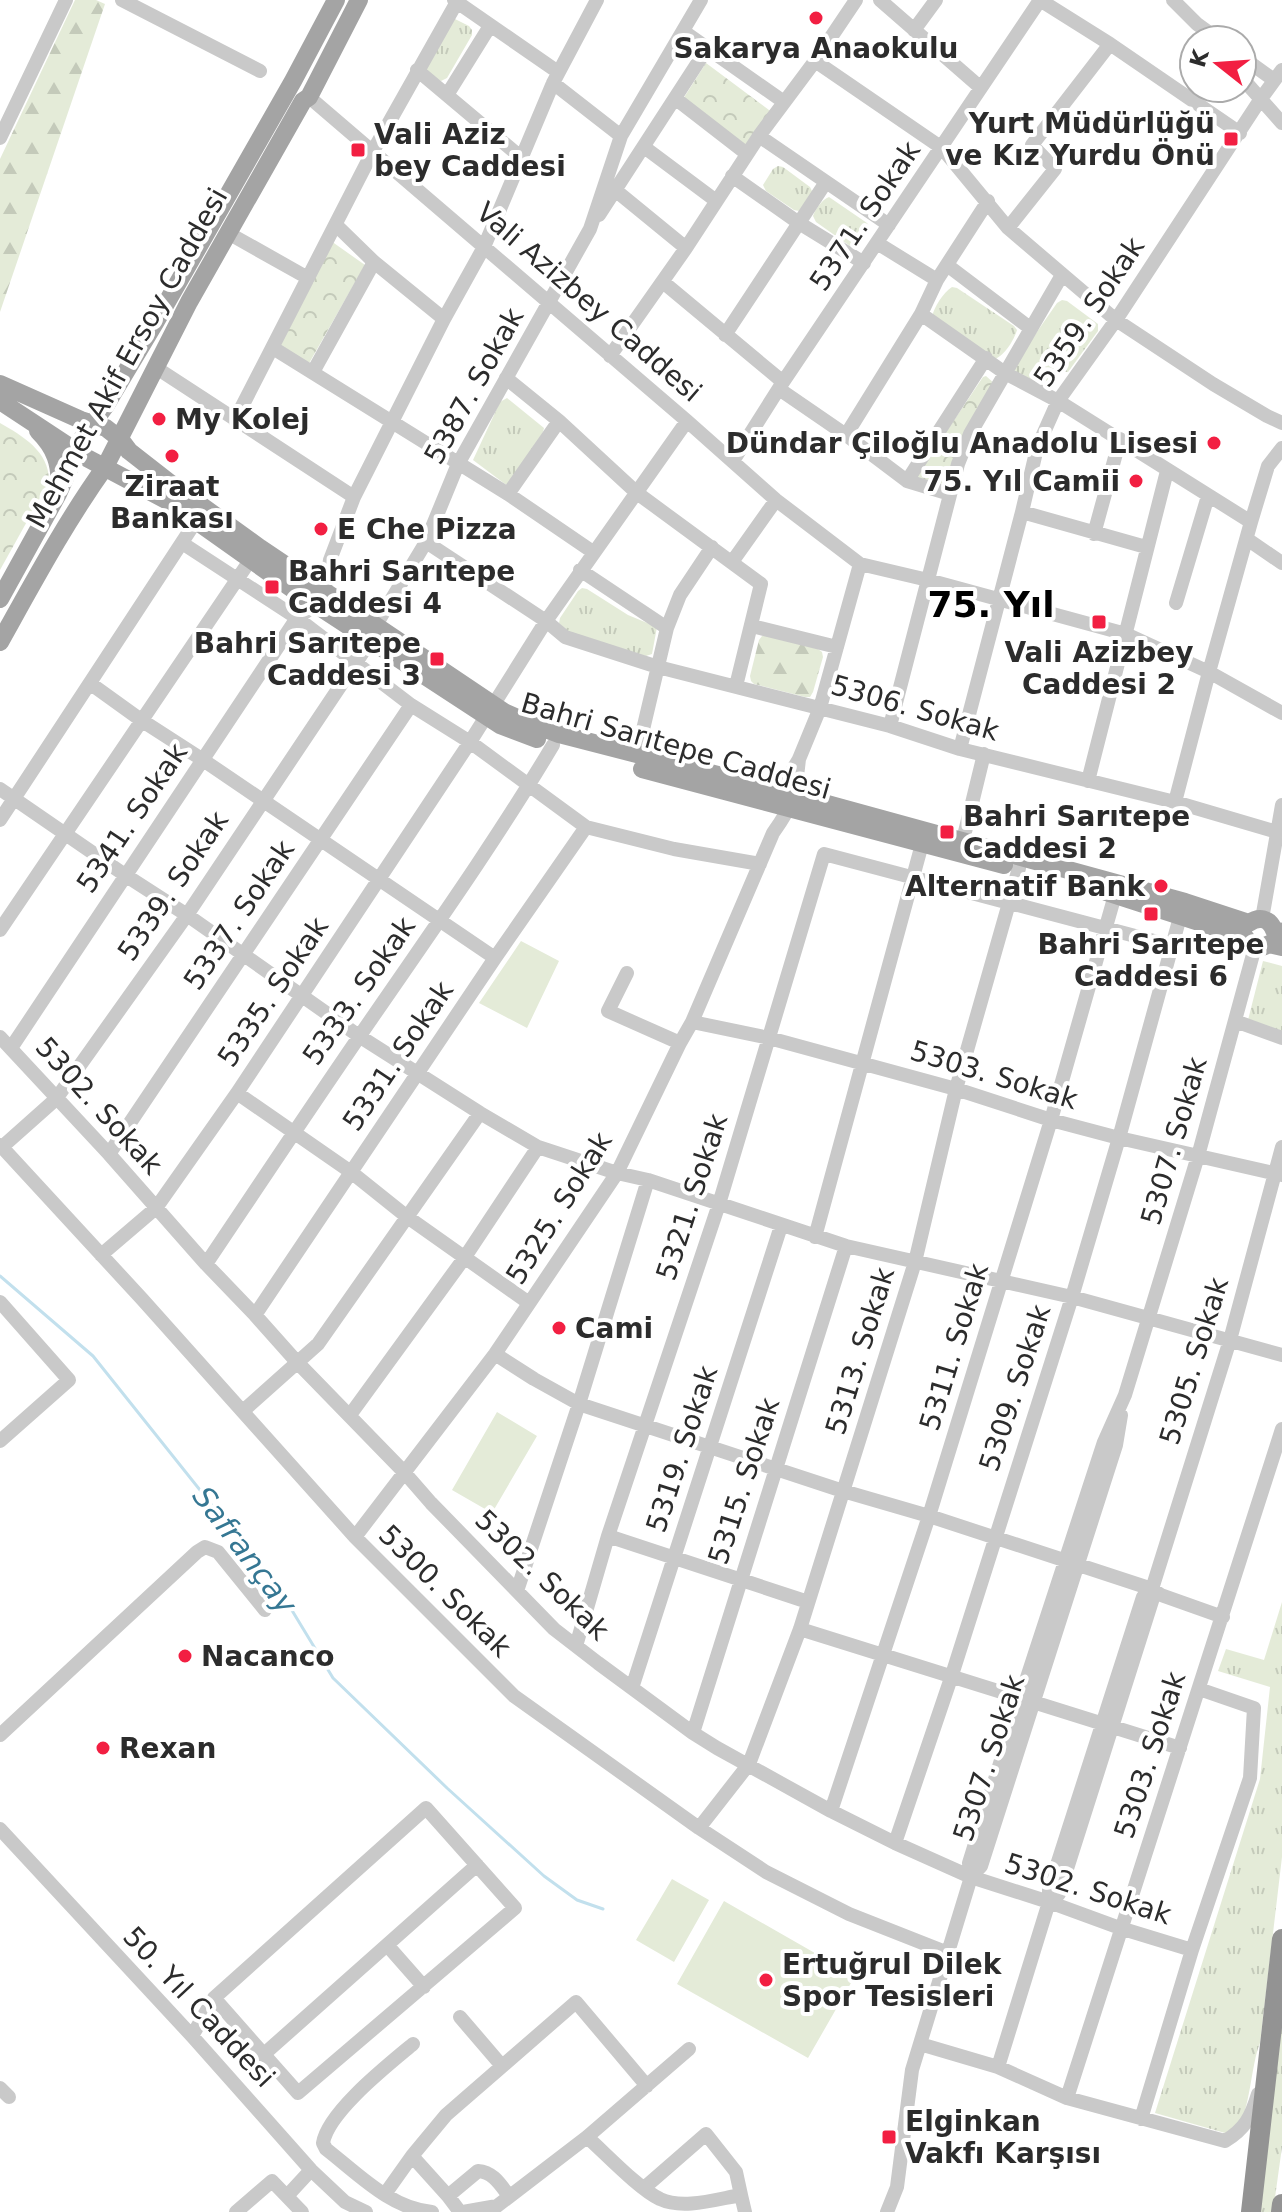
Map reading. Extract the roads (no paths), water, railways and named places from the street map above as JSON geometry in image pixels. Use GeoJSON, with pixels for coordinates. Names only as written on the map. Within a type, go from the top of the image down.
{"type":"FeatureCollection","features":[{"type":"Feature","properties":{"kind":"highway"},"geometry":{"type":"LineString","coordinates":[[1251,2212],[1282,1939]]}},
{"type":"Feature","properties":{"kind":"highway"},"geometry":{"type":"LineString","coordinates":[[1281,2212],[1282,2204]]}},
{"type":"Feature","properties":{"kind":"main road","name":"Mehmet Akif Ersoy Caddesi"},"geometry":{"type":"LineString","coordinates":[[0,642],[80,504],[105,467],[228,233],[301,92],[336,0]]}},
{"type":"Feature","properties":{"kind":"main road","name":"Mehmet Akif Ersoy Caddesi"},"geometry":{"type":"LineString","coordinates":[[0,599],[58,494],[91,423],[106,405],[214,222],[359,0]]}},
{"type":"Feature","properties":{"kind":"main road"},"geometry":{"type":"LineString","coordinates":[[0,384],[48,405],[86,411],[106,405]]}},
{"type":"Feature","properties":{"kind":"main road","name":"Bahri Sarıtepe Caddesi"},"geometry":{"type":"LineString","coordinates":[[48,405],[106,428],[129,451],[302,586],[490,710],[922,844],[1115,895],[1180,917],[1265,935]]}},
{"type":"Feature","properties":{"kind":"main road"},"geometry":{"type":"LineString","coordinates":[[8,406],[44,438],[52,450],[61,468],[58,494]]}},
{"type":"Feature","properties":{"kind":"main road","name":"Bahri Sarıtepe Caddesi"},"geometry":{"type":"LineString","coordinates":[[8,406],[94,463],[168,501],[251,559],[302,586]]}},
{"type":"Feature","properties":{"kind":"main road","name":"Bahri Sarıtepe Caddesi"},"geometry":{"type":"LineString","coordinates":[[490,710],[500,725],[553,745],[963,840],[1185,902],[1265,935]]}},
{"type":"Feature","properties":{"kind":"street"},"geometry":{"type":"LineString","coordinates":[[0,138],[66,0]]}},
{"type":"Feature","properties":{"kind":"street"},"geometry":{"type":"LineString","coordinates":[[122,0],[260,71]]}},
{"type":"Feature","properties":{"kind":"street"},"geometry":{"type":"LineString","coordinates":[[297,618],[320,598],[330,560],[354,497],[484,247],[556,78],[597,0]]}},
{"type":"Feature","properties":{"kind":"street"},"geometry":{"type":"LineString","coordinates":[[610,186],[621,136],[701,0]]}},
{"type":"Feature","properties":{"kind":"street"},"geometry":{"type":"LineString","coordinates":[[610,356],[759,136],[856,0]]}},
{"type":"Feature","properties":{"kind":"street"},"geometry":{"type":"LineString","coordinates":[[880,0],[981,88]]}},
{"type":"Feature","properties":{"kind":"street"},"geometry":{"type":"LineString","coordinates":[[914,30],[936,0]]}},
{"type":"Feature","properties":{"kind":"street"},"geometry":{"type":"LineString","coordinates":[[1040,0],[1240,133]]}},
{"type":"Feature","properties":{"kind":"street","name":"5371. Sokak"},"geometry":{"type":"LineString","coordinates":[[733,461],[1040,0]]}},
{"type":"Feature","properties":{"kind":"street"},"geometry":{"type":"LineString","coordinates":[[1173,0],[1197,24]]}},
{"type":"Feature","properties":{"kind":"street"},"geometry":{"type":"LineString","coordinates":[[235,420],[373,151],[456,1],[556,78],[621,136]]}},
{"type":"Feature","properties":{"kind":"street"},"geometry":{"type":"LineString","coordinates":[[447,95],[490,26]]}},
{"type":"Feature","properties":{"kind":"street"},"geometry":{"type":"LineString","coordinates":[[683,31],[784,102]]}},
{"type":"Feature","properties":{"kind":"street"},"geometry":{"type":"LineString","coordinates":[[1008,228],[1055,169],[1032,145],[1110,44]]}},
{"type":"Feature","properties":{"kind":"street"},"geometry":{"type":"LineString","coordinates":[[610,186],[644,147],[708,47]]}},
{"type":"Feature","properties":{"kind":"street"},"geometry":{"type":"LineString","coordinates":[[815,61],[942,148],[1008,228],[1116,320],[1213,384],[1282,423]]}},
{"type":"Feature","properties":{"kind":"street"},"geometry":{"type":"LineString","coordinates":[[1258,65],[1278,75]]}},
{"type":"Feature","properties":{"kind":"street"},"geometry":{"type":"LineString","coordinates":[[417,70],[523,159]]}},
{"type":"Feature","properties":{"kind":"street","name":"5359. Sokak"},"geometry":{"type":"LineString","coordinates":[[960,749],[1037,448],[1058,401],[1116,320],[1278,75]]}},
{"type":"Feature","properties":{"kind":"street","name":"Vali Azizbey Caddesi"},"geometry":{"type":"LineString","coordinates":[[301,92],[776,500],[860,564],[1126,634],[1209,672],[1282,713]]}},
{"type":"Feature","properties":{"kind":"street"},"geometry":{"type":"LineString","coordinates":[[1258,98],[1282,123]]}},
{"type":"Feature","properties":{"kind":"street"},"geometry":{"type":"LineString","coordinates":[[676,99],[747,154]]}},
{"type":"Feature","properties":{"kind":"street"},"geometry":{"type":"LineString","coordinates":[[759,136],[889,225]]}},
{"type":"Feature","properties":{"kind":"street"},"geometry":{"type":"LineString","coordinates":[[644,147],[715,200]]}},
{"type":"Feature","properties":{"kind":"street"},"geometry":{"type":"LineString","coordinates":[[732,176],[864,263]]}},
{"type":"Feature","properties":{"kind":"street"},"geometry":{"type":"LineString","coordinates":[[725,335],[826,182]]}},
{"type":"Feature","properties":{"kind":"street"},"geometry":{"type":"LineString","coordinates":[[610,186],[686,248]]}},
{"type":"Feature","properties":{"kind":"street","name":"5387. Sokak"},"geometry":{"type":"LineString","coordinates":[[374,632],[426,542],[458,464],[590,229],[610,186]]}},
{"type":"Feature","properties":{"kind":"street"},"geometry":{"type":"LineString","coordinates":[[846,435],[921,314],[937,280],[988,201]]}},
{"type":"Feature","properties":{"kind":"street"},"geometry":{"type":"LineString","coordinates":[[336,225],[374,262],[444,319]]}},
{"type":"Feature","properties":{"kind":"street"},"geometry":{"type":"LineString","coordinates":[[228,233],[308,278]]}},
{"type":"Feature","properties":{"kind":"street"},"geometry":{"type":"LineString","coordinates":[[877,243],[937,280]]}},
{"type":"Feature","properties":{"kind":"street"},"geometry":{"type":"LineString","coordinates":[[313,372],[374,262]]}},
{"type":"Feature","properties":{"kind":"street"},"geometry":{"type":"LineString","coordinates":[[947,265],[1030,328]]}},
{"type":"Feature","properties":{"kind":"street"},"geometry":{"type":"LineString","coordinates":[[890,726],[958,464],[970,434],[1062,275]]}},
{"type":"Feature","properties":{"kind":"street"},"geometry":{"type":"LineString","coordinates":[[663,282],[781,386],[907,481],[950,494]]}},
{"type":"Feature","properties":{"kind":"street"},"geometry":{"type":"LineString","coordinates":[[921,314],[1005,373],[1058,401],[1251,522]]}},
{"type":"Feature","properties":{"kind":"street"},"geometry":{"type":"LineString","coordinates":[[273,348],[508,494],[593,552]]}},
{"type":"Feature","properties":{"kind":"street"},"geometry":{"type":"LineString","coordinates":[[907,481],[986,358]]}},
{"type":"Feature","properties":{"kind":"street"},"geometry":{"type":"LineString","coordinates":[[155,367],[354,497]]}},
{"type":"Feature","properties":{"kind":"street"},"geometry":{"type":"LineString","coordinates":[[506,378],[559,421],[637,493],[761,584],[736,686]]}},
{"type":"Feature","properties":{"kind":"street"},"geometry":{"type":"LineString","coordinates":[[508,494],[559,421]]}},
{"type":"Feature","properties":{"kind":"street","name":"5335. Sokak"},"geometry":{"type":"LineString","coordinates":[[101,1255],[156,1208],[237,1093],[580,570],[687,421]]}},
{"type":"Feature","properties":{"kind":"street"},"geometry":{"type":"LineString","coordinates":[[1094,534],[1120,439]]}},
{"type":"Feature","properties":{"kind":"street"},"geometry":{"type":"LineString","coordinates":[[1175,802],[1251,522],[1268,466],[1282,448]]}},
{"type":"Feature","properties":{"kind":"street"},"geometry":{"type":"LineString","coordinates":[[1088,781],[1167,471]]}},
{"type":"Feature","properties":{"kind":"street"},"geometry":{"type":"LineString","coordinates":[[1176,603],[1208,496]]}},
{"type":"Feature","properties":{"kind":"street"},"geometry":{"type":"LineString","coordinates":[[732,562],[776,500]]}},
{"type":"Feature","properties":{"kind":"street"},"geometry":{"type":"LineString","coordinates":[[1022,512],[1146,547]]}},
{"type":"Feature","properties":{"kind":"street"},"geometry":{"type":"LineString","coordinates":[[0,820],[196,521]]}},
{"type":"Feature","properties":{"kind":"street"},"geometry":{"type":"LineString","coordinates":[[1247,539],[1282,563]]}},
{"type":"Feature","properties":{"kind":"street","name":"5306. Sokak"},"geometry":{"type":"LineString","coordinates":[[426,542],[546,621],[565,637],[658,667],[890,726],[960,749],[1175,802],[1277,832]]}},
{"type":"Feature","properties":{"kind":"street"},"geometry":{"type":"LineString","coordinates":[[182,543],[297,618],[411,705],[470,742],[586,827],[674,849],[760,864]]}},
{"type":"Feature","properties":{"kind":"street"},"geometry":{"type":"LineString","coordinates":[[637,755],[667,628],[680,595],[712,547]]}},
{"type":"Feature","properties":{"kind":"street"},"geometry":{"type":"LineString","coordinates":[[0,930],[251,559]]}},
{"type":"Feature","properties":{"kind":"street"},"geometry":{"type":"LineString","coordinates":[[297,618],[302,586],[330,560]]}},
{"type":"Feature","properties":{"kind":"street","name":"5325. Sokak"},"geometry":{"type":"LineString","coordinates":[[355,1537],[495,1354],[617,1173],[692,1022],[773,833],[820,708],[860,564]]}},
{"type":"Feature","properties":{"kind":"street"},"geometry":{"type":"LineString","coordinates":[[580,570],[667,628]]}},
{"type":"Feature","properties":{"kind":"street","name":"5341. Sokak"},"geometry":{"type":"LineString","coordinates":[[5,1042],[125,875],[297,618]]}},
{"type":"Feature","properties":{"kind":"street"},"geometry":{"type":"LineString","coordinates":[[752,626],[837,647]]}},
{"type":"Feature","properties":{"kind":"street","name":"5339. Sokak"},"geometry":{"type":"LineString","coordinates":[[1,1146],[56,1099],[187,915],[374,632]]}},
{"type":"Feature","properties":{"kind":"street"},"geometry":{"type":"LineString","coordinates":[[91,684],[495,958]]}},
{"type":"Feature","properties":{"kind":"street","name":"5337. Sokak"},"geometry":{"type":"LineString","coordinates":[[109,1154],[411,705]]}},
{"type":"Feature","properties":{"kind":"street","name":"5333. Sokak"},"geometry":{"type":"LineString","coordinates":[[206,1264],[439,921],[553,745]]}},
{"type":"Feature","properties":{"kind":"street"},"geometry":{"type":"LineString","coordinates":[[963,840],[984,754]]}},
{"type":"Feature","properties":{"kind":"street"},"geometry":{"type":"LineString","coordinates":[[0,789],[359,1036],[538,1147],[846,1246],[1072,1297],[1282,1355]]}},
{"type":"Feature","properties":{"kind":"street","name":"5307. Sokak"},"geometry":{"type":"LineString","coordinates":[[920,2044],[971,1877],[981,1866],[1027,1700],[1072,1562],[1116,1445],[1125,1395],[1198,1156],[1235,1021],[1265,935],[1282,805]]}},
{"type":"Feature","properties":{"kind":"street","name":"5331. Sokak"},"geometry":{"type":"LineString","coordinates":[[255,1315],[586,827]]}},
{"type":"Feature","properties":{"kind":"street"},"geometry":{"type":"LineString","coordinates":[[815,1237],[922,844]]}},
{"type":"Feature","properties":{"kind":"street","name":"5321. Sokak"},"geometry":{"type":"LineString","coordinates":[[576,1646],[608,1536],[719,1204],[824,854],[914,877]]}},
{"type":"Feature","properties":{"kind":"street","name":"5313. Sokak"},"geometry":{"type":"LineString","coordinates":[[699,1828],[749,1764],[800,1629],[915,1262],[956,1089],[1019,868]]}},
{"type":"Feature","properties":{"kind":"street"},"geometry":{"type":"LineString","coordinates":[[914,877],[1173,946]]}},
{"type":"Feature","properties":{"kind":"street","name":"5311. Sokak"},"geometry":{"type":"LineString","coordinates":[[831,1811],[929,1516],[1002,1281],[1115,895]]}},
{"type":"Feature","properties":{"kind":"street","name":"5309. Sokak"},"geometry":{"type":"LineString","coordinates":[[895,1843],[1072,1297],[1180,917]]}},
{"type":"Feature","properties":{"kind":"street"},"geometry":{"type":"LineString","coordinates":[[627,973],[608,1011],[680,1043]]}},
{"type":"Feature","properties":{"kind":"street"},"geometry":{"type":"LineString","coordinates":[[1235,1021],[1282,1038]]}},
{"type":"Feature","properties":{"kind":"street","name":"5303. Sokak"},"geometry":{"type":"LineString","coordinates":[[692,1022],[769,1038],[862,1063],[1119,1138],[1278,1175]]}},
{"type":"Feature","properties":{"kind":"street","name":"5302. Sokak"},"geometry":{"type":"LineString","coordinates":[[5,1042],[296,1361],[554,1629],[576,1646],[693,1733],[831,1811],[895,1843],[971,1877],[1192,1950]]}},
{"type":"Feature","properties":{"kind":"street"},"geometry":{"type":"LineString","coordinates":[[237,1093],[351,1172],[406,1216],[529,1303]]}},
{"type":"Feature","properties":{"kind":"street"},"geometry":{"type":"LineString","coordinates":[[243,1411],[318,1344],[480,1113]]}},
{"type":"Feature","properties":{"kind":"street","name":"5300. Sokak"},"geometry":{"type":"LineString","coordinates":[[1,1146],[355,1537],[514,1696],[766,1872],[849,1914],[948,1953]]}},
{"type":"Feature","properties":{"kind":"street"},"geometry":{"type":"LineString","coordinates":[[350,1415],[465,1257],[538,1147]]}},
{"type":"Feature","properties":{"kind":"street","name":"5305. Sokak"},"geometry":{"type":"LineString","coordinates":[[998,2067],[1049,1902],[1059,1894],[1107,1727],[1153,1598],[1152,1589],[1278,1175],[1282,1147]]}},
{"type":"Feature","properties":{"kind":"street"},"geometry":{"type":"LineString","coordinates":[[517,1591],[648,1180]]}},
{"type":"Feature","properties":{"kind":"street","name":"5319. Sokak"},"geometry":{"type":"LineString","coordinates":[[632,1688],[781,1226]]}},
{"type":"Feature","properties":{"kind":"street","name":"5315. Sokak"},"geometry":{"type":"LineString","coordinates":[[693,1733],[846,1246]]}},
{"type":"Feature","properties":{"kind":"street"},"geometry":{"type":"LineString","coordinates":[[0,1302],[69,1380],[0,1441]]}},
{"type":"Feature","properties":{"kind":"street"},"geometry":{"type":"LineString","coordinates":[[495,1354],[579,1404],[1072,1562],[1223,1617]]}},
{"type":"Feature","properties":{"kind":"street","name":"5303. Sokak"},"geometry":{"type":"LineString","coordinates":[[1067,2098],[1282,1429]]}},
{"type":"Feature","properties":{"kind":"street"},"geometry":{"type":"LineString","coordinates":[[608,1536],[808,1602]]}},
{"type":"Feature","properties":{"kind":"street"},"geometry":{"type":"LineString","coordinates":[[0,1735],[205,1547],[218,1552],[265,1610]]}},
{"type":"Feature","properties":{"kind":"street"},"geometry":{"type":"LineString","coordinates":[[800,1629],[1180,1748]]}},
{"type":"Feature","properties":{"kind":"street"},"geometry":{"type":"LineString","coordinates":[[1141,2119],[1192,1950],[1250,1778],[1254,1708],[1199,1689]]}},
{"type":"Feature","properties":{"kind":"street"},"geometry":{"type":"LineString","coordinates":[[192,2036],[214,1998],[426,1808],[515,1908],[298,2093],[214,1998]]}},
{"type":"Feature","properties":{"kind":"street","name":"50. Yıl Caddesi"},"geometry":{"type":"LineString","coordinates":[[2,1836],[192,2036],[311,2170],[345,2202],[366,2212]]}},
{"type":"Feature","properties":{"kind":"street"},"geometry":{"type":"LineString","coordinates":[[263,2055],[477,1865]]}},
{"type":"Feature","properties":{"kind":"street"},"geometry":{"type":"LineString","coordinates":[[387,1945],[424,1987]]}},
{"type":"Feature","properties":{"kind":"street"},"geometry":{"type":"LineString","coordinates":[[385,2194],[446,2115],[576,2002],[647,2086]]}},
{"type":"Feature","properties":{"kind":"street"},"geometry":{"type":"LineString","coordinates":[[460,2017],[502,2066]]}},
{"type":"Feature","properties":{"kind":"street"},"geometry":{"type":"LineString","coordinates":[[413,2044],[356,2093],[324,2133],[323,2143],[326,2149],[385,2194],[407,2207],[432,2212]]}},
{"type":"Feature","properties":{"kind":"street"},"geometry":{"type":"LineString","coordinates":[[887,2212],[897,2187],[912,2070],[920,2044],[998,2067],[1067,2098],[1225,2141],[1239,2133],[1250,2118],[1268,2055]]}},
{"type":"Feature","properties":{"kind":"street"},"geometry":{"type":"LineString","coordinates":[[412,2156],[461,2212],[501,2205],[587,2137],[689,2049]]}},
{"type":"Feature","properties":{"kind":"street"},"geometry":{"type":"LineString","coordinates":[[644,2188],[706,2134],[736,2172],[745,2212]]}},
{"type":"Feature","properties":{"kind":"street"},"geometry":{"type":"LineString","coordinates":[[587,2137],[661,2200],[679,2203],[741,2195]]}},
{"type":"Feature","properties":{"kind":"street"},"geometry":{"type":"LineString","coordinates":[[287,2196],[311,2170]]}},
{"type":"Feature","properties":{"kind":"street"},"geometry":{"type":"LineString","coordinates":[[448,2196],[478,2171],[487,2171],[494,2177],[501,2205]]}},
{"type":"Feature","properties":{"kind":"street"},"geometry":{"type":"LineString","coordinates":[[236,2212],[272,2181],[302,2212]]}},
{"type":"Feature","properties":{"kind":"waterway","name":"Safrançay"},"geometry":{"type":"LineString","coordinates":[[0,1276],[93,1356],[279,1589],[333,1678],[544,1876],[577,1900],[603,1909]]}},
{"type":"Feature","properties":{"kind":"place","name":"Sakarya Anaokulu"},"geometry":{"type":"Point","coordinates":[816,18]}},
{"type":"Feature","properties":{"kind":"place","name":"Yurt Müdürlüğü ve Kız Yurdu Önü"},"geometry":{"type":"Point","coordinates":[1231,139]}},
{"type":"Feature","properties":{"kind":"place","name":"Vali Aziz bey Caddesi"},"geometry":{"type":"Point","coordinates":[358,150]}},
{"type":"Feature","properties":{"kind":"place","name":"My Kolej"},"geometry":{"type":"Point","coordinates":[159,419]}},
{"type":"Feature","properties":{"kind":"place","name":"Dündar Çiloğlu Anadolu Lisesi"},"geometry":{"type":"Point","coordinates":[1214,443]}},
{"type":"Feature","properties":{"kind":"place","name":"Ziraat Bankası"},"geometry":{"type":"Point","coordinates":[172,456]}},
{"type":"Feature","properties":{"kind":"place","name":"75. Yıl Camii"},"geometry":{"type":"Point","coordinates":[1136,481]}},
{"type":"Feature","properties":{"kind":"place","name":"E Che Pizza"},"geometry":{"type":"Point","coordinates":[321,529]}},
{"type":"Feature","properties":{"kind":"place","name":"Bahri Sarıtepe Caddesi 4"},"geometry":{"type":"Point","coordinates":[272,587]}},
{"type":"Feature","properties":{"kind":"place","name":"Vali Azizbey Caddesi 2"},"geometry":{"type":"Point","coordinates":[1099,622]}},
{"type":"Feature","properties":{"kind":"place","name":"Bahri Sarıtepe Caddesi 3"},"geometry":{"type":"Point","coordinates":[437,659]}},
{"type":"Feature","properties":{"kind":"place","name":"Bahri Sarıtepe Caddesi 2"},"geometry":{"type":"Point","coordinates":[947,832]}},
{"type":"Feature","properties":{"kind":"place","name":"Alternatif Bank"},"geometry":{"type":"Point","coordinates":[1161,886]}},
{"type":"Feature","properties":{"kind":"place","name":"Bahri Sarıtepe Caddesi 6"},"geometry":{"type":"Point","coordinates":[1151,914]}},
{"type":"Feature","properties":{"kind":"place","name":"Cami"},"geometry":{"type":"Point","coordinates":[559,1328]}},
{"type":"Feature","properties":{"kind":"place","name":"Nacanco"},"geometry":{"type":"Point","coordinates":[185,1656]}},
{"type":"Feature","properties":{"kind":"place","name":"Rexan"},"geometry":{"type":"Point","coordinates":[103,1748]}},
{"type":"Feature","properties":{"kind":"place","name":"Ertuğrul Dilek Spor Tesisleri"},"geometry":{"type":"Point","coordinates":[766,1980]}},
{"type":"Feature","properties":{"kind":"place","name":"Elginkan Vakfı Karşısı"},"geometry":{"type":"Point","coordinates":[889,2137]}},
{"type":"Feature","properties":{"kind":"district","name":"75. Yıl"},"geometry":{"type":"Point","coordinates":[991,604]}}]}
